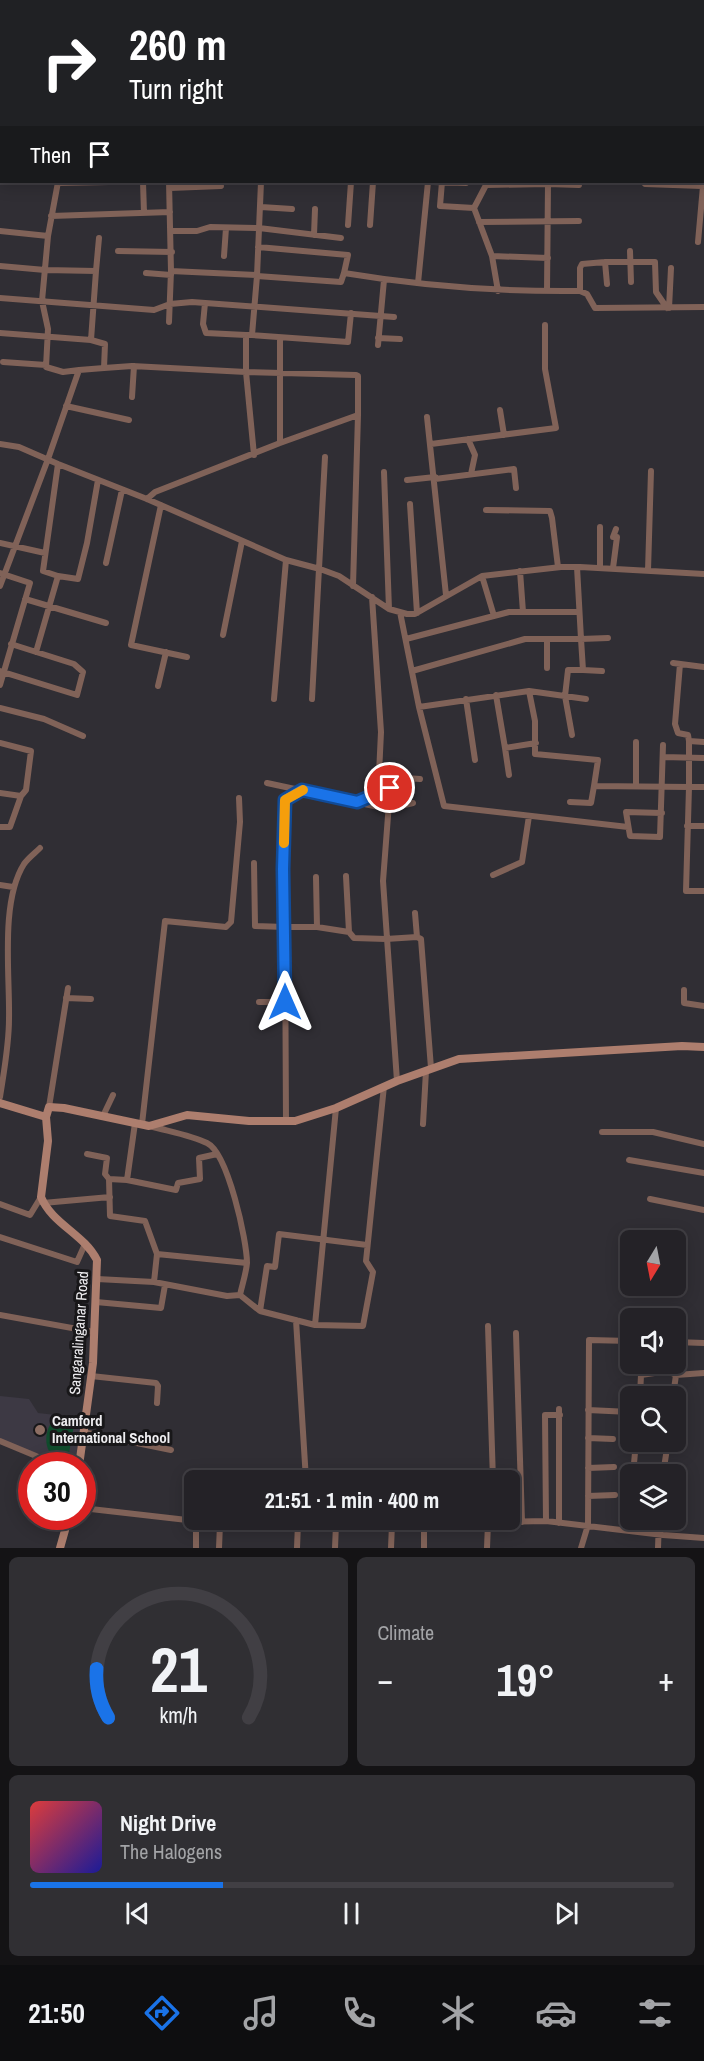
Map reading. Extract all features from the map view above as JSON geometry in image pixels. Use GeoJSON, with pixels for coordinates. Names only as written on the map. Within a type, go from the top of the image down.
{"type":"FeatureCollection","features":[{"type":"Feature","properties":{"kind":"street"},"geometry":{"type":"LineString","coordinates":[[46,366],[48,337],[42,301],[48,237],[58,183]]}},
{"type":"Feature","properties":{"kind":"street"},"geometry":{"type":"LineString","coordinates":[[143,183],[144,213]]}},
{"type":"Feature","properties":{"kind":"street"},"geometry":{"type":"LineString","coordinates":[[254,454],[246,372],[249,335],[255,306],[261,183]]}},
{"type":"Feature","properties":{"kind":"street"},"geometry":{"type":"LineString","coordinates":[[348,225],[351,183]]}},
{"type":"Feature","properties":{"kind":"street"},"geometry":{"type":"LineString","coordinates":[[370,225],[373,183]]}},
{"type":"Feature","properties":{"kind":"street"},"geometry":{"type":"LineString","coordinates":[[418,283],[428,183]]}},
{"type":"Feature","properties":{"kind":"street"},"geometry":{"type":"LineString","coordinates":[[442,183],[440,206],[474,208]]}},
{"type":"Feature","properties":{"kind":"street"},"geometry":{"type":"LineString","coordinates":[[644,183],[655,186],[703,186],[698,242]]}},
{"type":"Feature","properties":{"kind":"street"},"geometry":{"type":"LineString","coordinates":[[547,291],[548,184]]}},
{"type":"Feature","properties":{"kind":"street"},"geometry":{"type":"LineString","coordinates":[[169,322],[172,252],[170,185],[221,186]]}},
{"type":"Feature","properties":{"kind":"street"},"geometry":{"type":"LineString","coordinates":[[498,291],[492,256],[474,208],[486,185],[579,185]]}},
{"type":"Feature","properties":{"kind":"street"},"geometry":{"type":"LineString","coordinates":[[261,207],[292,209]]}},
{"type":"Feature","properties":{"kind":"street"},"geometry":{"type":"LineString","coordinates":[[314,235],[315,209]]}},
{"type":"Feature","properties":{"kind":"street"},"geometry":{"type":"LineString","coordinates":[[51,216],[170,212]]}},
{"type":"Feature","properties":{"kind":"street"},"geometry":{"type":"LineString","coordinates":[[479,222],[579,221]]}},
{"type":"Feature","properties":{"kind":"street"},"geometry":{"type":"LineString","coordinates":[[171,231],[196,231],[210,227],[259,228],[341,238]]}},
{"type":"Feature","properties":{"kind":"street"},"geometry":{"type":"LineString","coordinates":[[224,256],[226,228]]}},
{"type":"Feature","properties":{"kind":"street"},"geometry":{"type":"LineString","coordinates":[[0,231],[48,237]]}},
{"type":"Feature","properties":{"kind":"street"},"geometry":{"type":"LineString","coordinates":[[91,340],[99,238]]}},
{"type":"Feature","properties":{"kind":"street"},"geometry":{"type":"LineString","coordinates":[[146,273],[257,276],[341,282],[348,255],[258,247]]}},
{"type":"Feature","properties":{"kind":"street"},"geometry":{"type":"LineString","coordinates":[[118,251],[172,252]]}},
{"type":"Feature","properties":{"kind":"street"},"geometry":{"type":"LineString","coordinates":[[630,252],[631,282]]}},
{"type":"Feature","properties":{"kind":"street"},"geometry":{"type":"LineString","coordinates":[[492,256],[548,258]]}},
{"type":"Feature","properties":{"kind":"street"},"geometry":{"type":"LineString","coordinates":[[605,262],[607,284]]}},
{"type":"Feature","properties":{"kind":"street"},"geometry":{"type":"LineString","coordinates":[[580,291],[582,264],[655,262],[656,292],[668,308]]}},
{"type":"Feature","properties":{"kind":"street"},"geometry":{"type":"LineString","coordinates":[[0,266],[96,271]]}},
{"type":"Feature","properties":{"kind":"street"},"geometry":{"type":"LineString","coordinates":[[668,308],[671,268]]}},
{"type":"Feature","properties":{"kind":"street"},"geometry":{"type":"LineString","coordinates":[[344,273],[384,280],[498,291],[580,291],[587,294],[595,308],[704,307]]}},
{"type":"Feature","properties":{"kind":"street"},"geometry":{"type":"LineString","coordinates":[[384,280],[378,342],[400,339]]}},
{"type":"Feature","properties":{"kind":"street"},"geometry":{"type":"LineString","coordinates":[[0,298],[154,309],[170,304],[205,303],[394,317]]}},
{"type":"Feature","properties":{"kind":"street"},"geometry":{"type":"LineString","coordinates":[[205,303],[203,324],[206,333],[348,342],[351,313]]}},
{"type":"Feature","properties":{"kind":"street"},"geometry":{"type":"LineString","coordinates":[[431,444],[556,428],[545,369],[545,325]]}},
{"type":"Feature","properties":{"kind":"street"},"geometry":{"type":"LineString","coordinates":[[0,333],[91,340],[105,344],[104,368]]}},
{"type":"Feature","properties":{"kind":"street"},"geometry":{"type":"LineString","coordinates":[[280,338],[280,443]]}},
{"type":"Feature","properties":{"kind":"street"},"geometry":{"type":"LineString","coordinates":[[3,362],[46,366],[63,372],[134,366],[358,376],[353,586]]}},
{"type":"Feature","properties":{"kind":"street"},"geometry":{"type":"LineString","coordinates":[[132,397],[134,366]]}},
{"type":"Feature","properties":{"kind":"street"},"geometry":{"type":"LineString","coordinates":[[0,586],[2,574],[48,459],[79,370]]}},
{"type":"Feature","properties":{"kind":"street"},"geometry":{"type":"LineString","coordinates":[[66,406],[129,420]]}},
{"type":"Feature","properties":{"kind":"street"},"geometry":{"type":"LineString","coordinates":[[500,410],[504,435]]}},
{"type":"Feature","properties":{"kind":"street"},"geometry":{"type":"LineString","coordinates":[[147,499],[155,492],[280,443],[358,416]]}},
{"type":"Feature","properties":{"kind":"street"},"geometry":{"type":"LineString","coordinates":[[427,417],[446,595]]}},
{"type":"Feature","properties":{"kind":"street"},"geometry":{"type":"LineString","coordinates":[[468,439],[475,455],[471,474]]}},
{"type":"Feature","properties":{"kind":"street"},"geometry":{"type":"LineString","coordinates":[[0,444],[19,447],[147,499],[286,560],[320,568],[339,576],[389,609],[408,614],[417,613],[482,576],[558,567],[613,567],[704,574]]}},
{"type":"Feature","properties":{"kind":"street"},"geometry":{"type":"LineString","coordinates":[[312,699],[325,457]]}},
{"type":"Feature","properties":{"kind":"street"},"geometry":{"type":"LineString","coordinates":[[58,464],[43,571],[78,579],[98,480]]}},
{"type":"Feature","properties":{"kind":"street"},"geometry":{"type":"LineString","coordinates":[[407,480],[514,469],[516,488]]}},
{"type":"Feature","properties":{"kind":"street"},"geometry":{"type":"LineString","coordinates":[[648,571],[651,471]]}},
{"type":"Feature","properties":{"kind":"street"},"geometry":{"type":"LineString","coordinates":[[384,472],[389,609]]}},
{"type":"Feature","properties":{"kind":"street"},"geometry":{"type":"LineString","coordinates":[[106,563],[122,490]]}},
{"type":"Feature","properties":{"kind":"street"},"geometry":{"type":"LineString","coordinates":[[410,504],[417,613]]}},
{"type":"Feature","properties":{"kind":"street"},"geometry":{"type":"LineString","coordinates":[[161,505],[131,645],[187,657]]}},
{"type":"Feature","properties":{"kind":"street"},"geometry":{"type":"LineString","coordinates":[[486,510],[550,511],[558,567]]}},
{"type":"Feature","properties":{"kind":"street"},"geometry":{"type":"LineString","coordinates":[[600,527],[600,567]]}},
{"type":"Feature","properties":{"kind":"street"},"geometry":{"type":"LineString","coordinates":[[613,567],[616,529]]}},
{"type":"Feature","properties":{"kind":"street"},"geometry":{"type":"LineString","coordinates":[[223,635],[242,541]]}},
{"type":"Feature","properties":{"kind":"street"},"geometry":{"type":"LineString","coordinates":[[0,543],[45,554]]}},
{"type":"Feature","properties":{"kind":"street"},"geometry":{"type":"LineString","coordinates":[[274,699],[286,560]]}},
{"type":"Feature","properties":{"kind":"street"},"geometry":{"type":"LineString","coordinates":[[577,567],[582,670]]}},
{"type":"Feature","properties":{"kind":"street"},"geometry":{"type":"LineString","coordinates":[[520,571],[523,612]]}},
{"type":"Feature","properties":{"kind":"street"},"geometry":{"type":"LineString","coordinates":[[0,685],[30,583],[2,574]]}},
{"type":"Feature","properties":{"kind":"street"},"geometry":{"type":"LineString","coordinates":[[36,652],[58,576]]}},
{"type":"Feature","properties":{"kind":"street"},"geometry":{"type":"LineString","coordinates":[[482,576],[494,616]]}},
{"type":"Feature","properties":{"kind":"street"},"geometry":{"type":"LineString","coordinates":[[372,597],[381,732],[379,774],[420,779]]}},
{"type":"Feature","properties":{"kind":"street"},"geometry":{"type":"LineString","coordinates":[[25,599],[106,623]]}},
{"type":"Feature","properties":{"kind":"street"},"geometry":{"type":"LineString","coordinates":[[400,612],[419,707],[444,806],[628,827]]}},
{"type":"Feature","properties":{"kind":"street"},"geometry":{"type":"LineString","coordinates":[[406,639],[509,612],[579,612]]}},
{"type":"Feature","properties":{"kind":"street"},"geometry":{"type":"LineString","coordinates":[[412,671],[525,639],[608,638]]}},
{"type":"Feature","properties":{"kind":"street"},"geometry":{"type":"LineString","coordinates":[[547,639],[547,668]]}},
{"type":"Feature","properties":{"kind":"street"},"geometry":{"type":"LineString","coordinates":[[2,672],[76,695],[83,672],[74,664],[11,644]]}},
{"type":"Feature","properties":{"kind":"street"},"geometry":{"type":"LineString","coordinates":[[158,686],[166,652]]}},
{"type":"Feature","properties":{"kind":"street"},"geometry":{"type":"LineString","coordinates":[[704,667],[676,664],[675,724],[678,733],[688,735],[689,741],[686,891],[704,891]]}},
{"type":"Feature","properties":{"kind":"street"},"geometry":{"type":"LineString","coordinates":[[572,735],[565,696],[568,670],[602,671]]}},
{"type":"Feature","properties":{"kind":"street"},"geometry":{"type":"LineString","coordinates":[[419,707],[529,691],[586,699]]}},
{"type":"Feature","properties":{"kind":"street"},"geometry":{"type":"LineString","coordinates":[[529,691],[536,722],[535,754],[598,760],[591,803],[570,802]]}},
{"type":"Feature","properties":{"kind":"street"},"geometry":{"type":"LineString","coordinates":[[496,694],[509,775]]}},
{"type":"Feature","properties":{"kind":"street"},"geometry":{"type":"LineString","coordinates":[[466,699],[475,760]]}},
{"type":"Feature","properties":{"kind":"street"},"geometry":{"type":"LineString","coordinates":[[0,708],[45,719],[83,735]]}},
{"type":"Feature","properties":{"kind":"street"},"geometry":{"type":"LineString","coordinates":[[689,741],[704,742]]}},
{"type":"Feature","properties":{"kind":"street"},"geometry":{"type":"LineString","coordinates":[[505,748],[536,742]]}},
{"type":"Feature","properties":{"kind":"street"},"geometry":{"type":"LineString","coordinates":[[636,742],[636,786]]}},
{"type":"Feature","properties":{"kind":"street"},"geometry":{"type":"LineString","coordinates":[[0,743],[31,751],[26,790],[21,796],[10,827],[0,826]]}},
{"type":"Feature","properties":{"kind":"street"},"geometry":{"type":"LineString","coordinates":[[662,813],[626,812],[630,836],[660,837],[662,813],[663,745]]}},
{"type":"Feature","properties":{"kind":"street"},"geometry":{"type":"LineString","coordinates":[[663,757],[704,758]]}},
{"type":"Feature","properties":{"kind":"street"},"geometry":{"type":"LineString","coordinates":[[390,777],[383,881],[397,1081]]}},
{"type":"Feature","properties":{"kind":"street"},"geometry":{"type":"LineString","coordinates":[[267,783],[388,809],[414,803]]}},
{"type":"Feature","properties":{"kind":"street"},"geometry":{"type":"LineString","coordinates":[[594,786],[704,788]]}},
{"type":"Feature","properties":{"kind":"street"},"geometry":{"type":"LineString","coordinates":[[357,802],[390,788]]}},
{"type":"Feature","properties":{"kind":"street"},"geometry":{"type":"LineString","coordinates":[[286,1121],[283,869],[285,800],[302,790]]}},
{"type":"Feature","properties":{"kind":"street"},"geometry":{"type":"LineString","coordinates":[[0,793],[21,796]]}},
{"type":"Feature","properties":{"kind":"street"},"geometry":{"type":"LineString","coordinates":[[127,1180],[142,1124],[165,921],[226,927],[231,922],[240,822],[239,798]]}},
{"type":"Feature","properties":{"kind":"street"},"geometry":{"type":"LineString","coordinates":[[493,874],[522,862],[529,816]]}},
{"type":"Feature","properties":{"kind":"street"},"geometry":{"type":"LineString","coordinates":[[687,826],[704,826]]}},
{"type":"Feature","properties":{"kind":"street"},"geometry":{"type":"LineString","coordinates":[[0,1097],[7,1054],[8,934],[14,887],[24,863],[40,848]]}},
{"type":"Feature","properties":{"kind":"street"},"geometry":{"type":"LineString","coordinates":[[254,863],[255,926],[317,927],[350,932]]}},
{"type":"Feature","properties":{"kind":"street"},"geometry":{"type":"LineString","coordinates":[[346,876],[350,932],[357,940],[417,937],[421,939],[428,1070],[423,1125]]}},
{"type":"Feature","properties":{"kind":"street"},"geometry":{"type":"LineString","coordinates":[[316,877],[317,927]]}},
{"type":"Feature","properties":{"kind":"street"},"geometry":{"type":"LineString","coordinates":[[0,885],[14,887]]}},
{"type":"Feature","properties":{"kind":"street"},"geometry":{"type":"LineString","coordinates":[[415,914],[417,937]]}},
{"type":"Feature","properties":{"kind":"street"},"geometry":{"type":"LineString","coordinates":[[0,1204],[30,1215],[42,1200],[48,1141],[46,1117],[68,988]]}},
{"type":"Feature","properties":{"kind":"street"},"geometry":{"type":"LineString","coordinates":[[684,990],[684,1003],[704,1006]]}},
{"type":"Feature","properties":{"kind":"street"},"geometry":{"type":"LineString","coordinates":[[66,998],[91,999]]}},
{"type":"Feature","properties":{"kind":"street"},"geometry":{"type":"LineString","coordinates":[[260,1002],[285,1002]]}},
{"type":"Feature","properties":{"kind":"street"},"geometry":{"type":"LineString","coordinates":[[142,1124],[187,1115],[295,1121],[336,1108],[384,1086],[459,1059],[682,1046],[704,1047]]}},
{"type":"Feature","properties":{"kind":"street"},"geometry":{"type":"LineString","coordinates":[[97,1280],[154,1282],[227,1296],[240,1295],[260,1311],[315,1325],[363,1326],[373,1272],[366,1261],[384,1086]]}},
{"type":"Feature","properties":{"kind":"street"},"geometry":{"type":"LineString","coordinates":[[103,1116],[113,1095]]}},
{"type":"Feature","properties":{"kind":"street"},"geometry":{"type":"LineString","coordinates":[[0,1103],[46,1117]]}},
{"type":"Feature","properties":{"kind":"street"},"geometry":{"type":"LineString","coordinates":[[49,1107],[142,1124],[209,1144],[228,1176],[238,1206],[247,1263],[240,1295]]}},
{"type":"Feature","properties":{"kind":"street"},"geometry":{"type":"LineString","coordinates":[[315,1325],[336,1108]]}},
{"type":"Feature","properties":{"kind":"street"},"geometry":{"type":"LineString","coordinates":[[602,1132],[653,1132],[704,1144]]}},
{"type":"Feature","properties":{"kind":"street"},"geometry":{"type":"LineString","coordinates":[[87,1154],[107,1158],[105,1174],[109,1179],[110,1215],[145,1221],[157,1254],[154,1282]]}},
{"type":"Feature","properties":{"kind":"street"},"geometry":{"type":"LineString","coordinates":[[109,1179],[127,1180],[177,1190],[178,1183],[200,1179],[200,1158],[217,1154]]}},
{"type":"Feature","properties":{"kind":"street"},"geometry":{"type":"LineString","coordinates":[[629,1160],[704,1173]]}},
{"type":"Feature","properties":{"kind":"street"},"geometry":{"type":"LineString","coordinates":[[42,1200],[110,1197]]}},
{"type":"Feature","properties":{"kind":"street"},"geometry":{"type":"LineString","coordinates":[[650,1199],[704,1210]]}},
{"type":"Feature","properties":{"kind":"street","name":"Sangaralinganar Road"},"geometry":{"type":"LineString","coordinates":[[42,1200],[53,1215],[85,1244],[97,1260],[91,1376],[80,1452]]}},
{"type":"Feature","properties":{"kind":"street"},"geometry":{"type":"LineString","coordinates":[[260,1311],[267,1266],[275,1267],[279,1234],[367,1245]]}},
{"type":"Feature","properties":{"kind":"street"},"geometry":{"type":"LineString","coordinates":[[0,1237],[77,1262],[85,1244]]}},
{"type":"Feature","properties":{"kind":"street"},"geometry":{"type":"LineString","coordinates":[[157,1254],[247,1263]]}},
{"type":"Feature","properties":{"kind":"street"},"geometry":{"type":"LineString","coordinates":[[96,1302],[161,1308],[165,1285]]}},
{"type":"Feature","properties":{"kind":"street"},"geometry":{"type":"LineString","coordinates":[[0,1316],[94,1332]]}},
{"type":"Feature","properties":{"kind":"street"},"geometry":{"type":"LineString","coordinates":[[296,1320],[305,1470]]}},
{"type":"Feature","properties":{"kind":"street"},"geometry":{"type":"LineString","coordinates":[[488,1326],[493,1470]]}},
{"type":"Feature","properties":{"kind":"street"},"geometry":{"type":"LineString","coordinates":[[516,1334],[522,1522],[546,1521],[620,1529]]}},
{"type":"Feature","properties":{"kind":"street"},"geometry":{"type":"LineString","coordinates":[[581,1548],[588,1525],[589,1340],[620,1341]]}},
{"type":"Feature","properties":{"kind":"street"},"geometry":{"type":"LineString","coordinates":[[686,1342],[704,1342]]}},
{"type":"Feature","properties":{"kind":"street"},"geometry":{"type":"LineString","coordinates":[[674,1386],[676,1375],[704,1373]]}},
{"type":"Feature","properties":{"kind":"street"},"geometry":{"type":"LineString","coordinates":[[640,1386],[641,1374]]}},
{"type":"Feature","properties":{"kind":"street"},"geometry":{"type":"LineString","coordinates":[[91,1376],[156,1383],[158,1386],[157,1403]]}},
{"type":"Feature","properties":{"kind":"street"},"geometry":{"type":"LineString","coordinates":[[588,1410],[620,1412]]}},
{"type":"Feature","properties":{"kind":"street"},"geometry":{"type":"LineString","coordinates":[[546,1521],[545,1414],[560,1412],[559,1523]]}},
{"type":"Feature","properties":{"kind":"street"},"geometry":{"type":"LineString","coordinates":[[83,1432],[171,1450]]}},
{"type":"Feature","properties":{"kind":"street"},"geometry":{"type":"LineString","coordinates":[[588,1438],[613,1439]]}},
{"type":"Feature","properties":{"kind":"street"},"geometry":{"type":"LineString","coordinates":[[0,1441],[26,1452]]}},
{"type":"Feature","properties":{"kind":"street"},"geometry":{"type":"LineString","coordinates":[[588,1468],[614,1467]]}},
{"type":"Feature","properties":{"kind":"street"},"geometry":{"type":"LineString","coordinates":[[588,1496],[615,1495]]}},
{"type":"Feature","properties":{"kind":"street"},"geometry":{"type":"LineString","coordinates":[[96,1510],[184,1520]]}},
{"type":"Feature","properties":{"kind":"street"},"geometry":{"type":"LineString","coordinates":[[60,1548],[65,1530]]}},
{"type":"Feature","properties":{"kind":"street"},"geometry":{"type":"LineString","coordinates":[[196,1530],[196,1548]]}},
{"type":"Feature","properties":{"kind":"street"},"geometry":{"type":"LineString","coordinates":[[219,1548],[220,1530]]}},
{"type":"Feature","properties":{"kind":"street"},"geometry":{"type":"LineString","coordinates":[[297,1548],[298,1530]]}},
{"type":"Feature","properties":{"kind":"street"},"geometry":{"type":"LineString","coordinates":[[335,1548],[336,1530]]}},
{"type":"Feature","properties":{"kind":"street"},"geometry":{"type":"LineString","coordinates":[[392,1530],[392,1548]]}},
{"type":"Feature","properties":{"kind":"street"},"geometry":{"type":"LineString","coordinates":[[424,1530],[424,1548]]}},
{"type":"Feature","properties":{"kind":"street"},"geometry":{"type":"LineString","coordinates":[[488,1548],[491,1530]]}},
{"type":"Feature","properties":{"kind":"street"},"geometry":{"type":"LineString","coordinates":[[628,1530],[704,1538]]}},
{"type":"Feature","properties":{"kind":"street"},"geometry":{"type":"LineString","coordinates":[[658,1530],[658,1548]]}},
{"type":"Feature","properties":{"kind":"shaded area","name":"Camford International School"},"geometry":{"type":"Polygon","coordinates":[[[0,1396],[29,1399],[38,1413],[82,1418],[77,1452],[33,1452],[0,1442],[0,1396]]]}},
{"type":"Feature","properties":{"kind":"green space"},"geometry":{"type":"Polygon","coordinates":[[[59,1418],[66,1419],[74,1425],[69,1452],[49,1451],[47,1432],[54,1421],[59,1418]]]}},
{"type":"Feature","properties":{"kind":"slow traffic"},"geometry":{"type":"LineString","coordinates":[[284,843],[285,800],[303,790]]}},
{"type":"Feature","properties":{"kind":"place","name":"Camford International School"},"geometry":{"type":"Point","coordinates":[40,1430]}},
{"type":"Feature","properties":{"kind":"route"},"geometry":{"type":"LineString","coordinates":[[285,1002],[283,869],[285,800],[302,790],[357,802],[390,788]]}}]}
